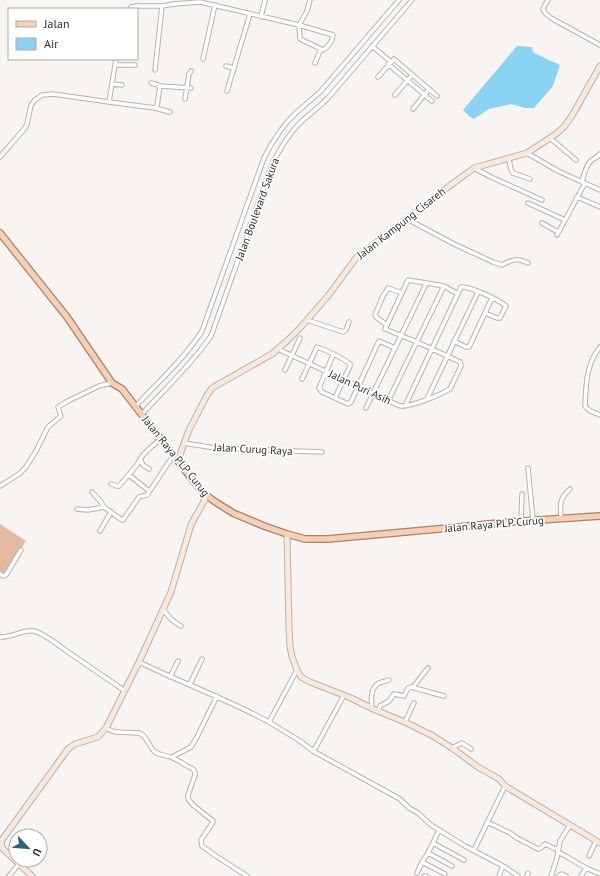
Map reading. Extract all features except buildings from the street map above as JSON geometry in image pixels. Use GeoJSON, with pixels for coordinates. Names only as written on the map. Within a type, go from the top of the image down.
{"type":"FeatureCollection","features":[{"type":"Feature","properties":{"kind":"main road","name":"Jalan Raya PLP Curug"},"geometry":{"type":"LineString","coordinates":[[0,233],[67,317],[112,383],[122,388],[194,482],[207,496],[224,508],[244,518],[305,539],[328,540],[521,521],[600,516]]}},
{"type":"Feature","properties":{"kind":"street"},"geometry":{"type":"LineString","coordinates":[[137,6],[138,0]]}},
{"type":"Feature","properties":{"kind":"street"},"geometry":{"type":"LineString","coordinates":[[261,17],[265,0]]}},
{"type":"Feature","properties":{"kind":"street"},"geometry":{"type":"LineString","coordinates":[[130,8],[137,6],[162,6],[200,2],[215,5],[300,25],[333,35],[333,38],[323,50],[300,39],[300,25],[307,11],[310,0]]}},
{"type":"Feature","properties":{"kind":"street","name":"Jalan Boulevard Sakura"},"geometry":{"type":"LineString","coordinates":[[136,406],[185,354],[202,331],[264,158],[272,144],[295,114],[311,101],[330,81],[399,0]]}},
{"type":"Feature","properties":{"kind":"street","name":"Jalan Boulevard Sakura"},"geometry":{"type":"LineString","coordinates":[[142,414],[192,360],[211,336],[273,162],[289,135],[338,87],[412,0]]}},
{"type":"Feature","properties":{"kind":"street"},"geometry":{"type":"LineString","coordinates":[[548,0],[543,9],[545,13],[551,18],[600,45]]}},
{"type":"Feature","properties":{"kind":"street"},"geometry":{"type":"LineString","coordinates":[[203,59],[215,5]]}},
{"type":"Feature","properties":{"kind":"street"},"geometry":{"type":"LineString","coordinates":[[155,70],[162,6]]}},
{"type":"Feature","properties":{"kind":"street"},"geometry":{"type":"LineString","coordinates":[[227,91],[250,14]]}},
{"type":"Feature","properties":{"kind":"street"},"geometry":{"type":"LineString","coordinates":[[372,46],[407,80],[432,101]]}},
{"type":"Feature","properties":{"kind":"street"},"geometry":{"type":"LineString","coordinates":[[315,63],[321,49]]}},
{"type":"Feature","properties":{"kind":"street"},"geometry":{"type":"LineString","coordinates":[[109,102],[116,60]]}},
{"type":"Feature","properties":{"kind":"street"},"geometry":{"type":"LineString","coordinates":[[378,77],[390,63],[395,60],[437,96]]}},
{"type":"Feature","properties":{"kind":"street"},"geometry":{"type":"LineString","coordinates":[[115,65],[135,65]]}},
{"type":"Feature","properties":{"kind":"street"},"geometry":{"type":"LineString","coordinates":[[226,66],[234,68]]}},
{"type":"Feature","properties":{"kind":"street","name":"Jalan Kampung Cisareh"},"geometry":{"type":"LineString","coordinates":[[176,458],[189,430],[212,388],[269,356],[278,349],[297,331],[328,296],[356,258],[444,190],[474,168],[527,153],[564,127],[586,93],[600,66]]}},
{"type":"Feature","properties":{"kind":"street"},"geometry":{"type":"LineString","coordinates":[[185,99],[189,74],[191,71]]}},
{"type":"Feature","properties":{"kind":"street"},"geometry":{"type":"LineString","coordinates":[[395,94],[412,75]]}},
{"type":"Feature","properties":{"kind":"street"},"geometry":{"type":"LineString","coordinates":[[330,81],[338,87]]}},
{"type":"Feature","properties":{"kind":"street"},"geometry":{"type":"LineString","coordinates":[[151,83],[160,86],[192,88]]}},
{"type":"Feature","properties":{"kind":"street"},"geometry":{"type":"LineString","coordinates":[[112,84],[122,85]]}},
{"type":"Feature","properties":{"kind":"street"},"geometry":{"type":"LineString","coordinates":[[155,108],[157,106],[160,86]]}},
{"type":"Feature","properties":{"kind":"street"},"geometry":{"type":"LineString","coordinates":[[412,109],[429,89]]}},
{"type":"Feature","properties":{"kind":"street"},"geometry":{"type":"LineString","coordinates":[[0,157],[25,128],[31,105],[42,95],[53,94],[155,108],[170,112]]}},
{"type":"Feature","properties":{"kind":"street"},"geometry":{"type":"LineString","coordinates":[[550,138],[576,160]]}},
{"type":"Feature","properties":{"kind":"street"},"geometry":{"type":"LineString","coordinates":[[527,153],[558,171],[600,190]]}},
{"type":"Feature","properties":{"kind":"street"},"geometry":{"type":"LineString","coordinates":[[542,223],[558,234],[577,197],[589,163],[600,154]]}},
{"type":"Feature","properties":{"kind":"street"},"geometry":{"type":"LineString","coordinates":[[509,159],[511,171],[513,173],[530,179]]}},
{"type":"Feature","properties":{"kind":"street"},"geometry":{"type":"LineString","coordinates":[[474,168],[542,200]]}},
{"type":"Feature","properties":{"kind":"street"},"geometry":{"type":"LineString","coordinates":[[577,197],[600,207]]}},
{"type":"Feature","properties":{"kind":"street"},"geometry":{"type":"LineString","coordinates":[[528,203],[565,220]]}},
{"type":"Feature","properties":{"kind":"street"},"geometry":{"type":"LineString","coordinates":[[407,219],[454,244],[493,262],[502,265],[516,259],[528,263]]}},
{"type":"Feature","properties":{"kind":"street"},"geometry":{"type":"LineString","coordinates":[[227,264],[236,267]]}},
{"type":"Feature","properties":{"kind":"street"},"geometry":{"type":"LineString","coordinates":[[402,293],[388,288],[383,296],[375,315],[386,327],[402,293],[408,280],[444,286],[458,294]]}},
{"type":"Feature","properties":{"kind":"street"},"geometry":{"type":"LineString","coordinates":[[366,408],[426,284]]}},
{"type":"Feature","properties":{"kind":"street"},"geometry":{"type":"LineString","coordinates":[[388,401],[444,286]]}},
{"type":"Feature","properties":{"kind":"street"},"geometry":{"type":"LineString","coordinates":[[405,406],[462,286],[506,305],[500,318],[485,313]]}},
{"type":"Feature","properties":{"kind":"street"},"geometry":{"type":"LineString","coordinates":[[427,399],[478,292]]}},
{"type":"Feature","properties":{"kind":"street"},"geometry":{"type":"LineString","coordinates":[[454,341],[466,347],[469,346],[492,298]]}},
{"type":"Feature","properties":{"kind":"street"},"geometry":{"type":"LineString","coordinates":[[307,320],[343,332],[346,330],[349,322]]}},
{"type":"Feature","properties":{"kind":"street","name":"Jalan Puri Asih"},"geometry":{"type":"LineString","coordinates":[[278,349],[400,406],[405,406],[427,399],[450,389],[461,366],[460,362],[386,327]]}},
{"type":"Feature","properties":{"kind":"street"},"geometry":{"type":"LineString","coordinates":[[285,370],[300,338]]}},
{"type":"Feature","properties":{"kind":"street"},"geometry":{"type":"LineString","coordinates":[[333,355],[319,388],[322,392],[350,404],[379,341],[395,348]]}},
{"type":"Feature","properties":{"kind":"street"},"geometry":{"type":"LineString","coordinates":[[302,379],[317,347],[347,362],[350,364],[349,368],[335,398]]}},
{"type":"Feature","properties":{"kind":"street"},"geometry":{"type":"LineString","coordinates":[[600,347],[591,363],[587,376],[585,406],[590,411],[600,415]]}},
{"type":"Feature","properties":{"kind":"street"},"geometry":{"type":"LineString","coordinates":[[0,486],[19,474],[26,467],[48,427],[61,416],[58,407],[99,386],[112,383]]}},
{"type":"Feature","properties":{"kind":"street"},"geometry":{"type":"LineString","coordinates":[[112,484],[119,486],[151,447],[161,439]]}},
{"type":"Feature","properties":{"kind":"street","name":"Jalan Curug Raya"},"geometry":{"type":"LineString","coordinates":[[184,443],[215,448],[322,452]]}},
{"type":"Feature","properties":{"kind":"street"},"geometry":{"type":"LineString","coordinates":[[92,492],[104,507],[123,520],[139,498],[147,495],[171,459],[176,458]]}},
{"type":"Feature","properties":{"kind":"street"},"geometry":{"type":"LineString","coordinates":[[140,460],[143,465],[149,469]]}},
{"type":"Feature","properties":{"kind":"street"},"geometry":{"type":"LineString","coordinates":[[528,468],[533,520]]}},
{"type":"Feature","properties":{"kind":"street"},"geometry":{"type":"LineString","coordinates":[[129,475],[149,491]]}},
{"type":"Feature","properties":{"kind":"street"},"geometry":{"type":"LineString","coordinates":[[561,518],[560,504],[564,495],[570,489]]}},
{"type":"Feature","properties":{"kind":"street"},"geometry":{"type":"LineString","coordinates":[[521,521],[522,494]]}},
{"type":"Feature","properties":{"kind":"street"},"geometry":{"type":"LineString","coordinates":[[10,828],[68,749],[75,744],[98,737],[106,728],[164,609],[171,592],[191,525],[207,496]]}},
{"type":"Feature","properties":{"kind":"street"},"geometry":{"type":"LineString","coordinates":[[77,509],[88,510],[104,507]]}},
{"type":"Feature","properties":{"kind":"street"},"geometry":{"type":"LineString","coordinates":[[100,531],[111,512]]}},
{"type":"Feature","properties":{"kind":"street"},"geometry":{"type":"LineString","coordinates":[[287,534],[291,652],[300,677],[405,722],[433,736],[498,779],[505,786],[598,842],[589,856]]}},
{"type":"Feature","properties":{"kind":"street"},"geometry":{"type":"LineString","coordinates":[[0,574],[3,576],[6,575],[21,550]]}},
{"type":"Feature","properties":{"kind":"street"},"geometry":{"type":"LineString","coordinates":[[164,609],[168,617],[181,626]]}},
{"type":"Feature","properties":{"kind":"street"},"geometry":{"type":"LineString","coordinates":[[0,637],[7,637],[33,631],[56,644],[125,691]]}},
{"type":"Feature","properties":{"kind":"street"},"geometry":{"type":"LineString","coordinates":[[190,684],[202,659]]}},
{"type":"Feature","properties":{"kind":"street"},"geometry":{"type":"LineString","coordinates":[[170,677],[178,661]]}},
{"type":"Feature","properties":{"kind":"street"},"geometry":{"type":"LineString","coordinates":[[139,662],[170,677],[217,696],[269,722],[313,751],[400,799],[409,808],[418,813],[425,821],[518,876]]}},
{"type":"Feature","properties":{"kind":"street"},"geometry":{"type":"LineString","coordinates":[[378,711],[380,706],[389,701],[394,694],[404,696],[409,687],[413,687],[428,668]]}},
{"type":"Feature","properties":{"kind":"street"},"geometry":{"type":"LineString","coordinates":[[269,722],[297,670]]}},
{"type":"Feature","properties":{"kind":"street"},"geometry":{"type":"LineString","coordinates":[[372,709],[371,700],[373,690],[379,683],[389,680]]}},
{"type":"Feature","properties":{"kind":"street"},"geometry":{"type":"LineString","coordinates":[[413,687],[444,696]]}},
{"type":"Feature","properties":{"kind":"street"},"geometry":{"type":"LineString","coordinates":[[313,751],[344,695]]}},
{"type":"Feature","properties":{"kind":"street"},"geometry":{"type":"LineString","coordinates":[[172,757],[191,747],[217,696]]}},
{"type":"Feature","properties":{"kind":"street"},"geometry":{"type":"LineString","coordinates":[[405,722],[414,703]]}},
{"type":"Feature","properties":{"kind":"street"},"geometry":{"type":"LineString","coordinates":[[106,728],[112,732],[143,734],[155,752],[172,757],[194,771],[195,774],[188,799],[213,822],[201,840],[202,846],[247,876]]}},
{"type":"Feature","properties":{"kind":"street"},"geometry":{"type":"LineString","coordinates":[[452,748],[462,743],[471,749]]}},
{"type":"Feature","properties":{"kind":"street"},"geometry":{"type":"LineString","coordinates":[[474,850],[505,786]]}},
{"type":"Feature","properties":{"kind":"street"},"geometry":{"type":"LineString","coordinates":[[487,822],[538,849],[545,844],[586,868],[600,874]]}},
{"type":"Feature","properties":{"kind":"street"},"geometry":{"type":"LineString","coordinates":[[566,876],[562,874],[557,876],[551,875],[557,858],[560,841],[570,825]]}},
{"type":"Feature","properties":{"kind":"street"},"geometry":{"type":"LineString","coordinates":[[417,873],[439,830]]}},
{"type":"Feature","properties":{"kind":"street"},"geometry":{"type":"LineString","coordinates":[[8,831],[3,838],[2,848],[8,854]]}},
{"type":"Feature","properties":{"kind":"street"},"geometry":{"type":"LineString","coordinates":[[433,843],[464,860]]}},
{"type":"Feature","properties":{"kind":"street"},"geometry":{"type":"LineString","coordinates":[[428,853],[452,866]]}},
{"type":"Feature","properties":{"kind":"street"},"geometry":{"type":"LineString","coordinates":[[422,862],[446,874]]}},
{"type":"Feature","properties":{"kind":"street"},"geometry":{"type":"LineString","coordinates":[[499,876],[503,866]]}},
{"type":"Feature","properties":{"kind":"street"},"geometry":{"type":"LineString","coordinates":[[9,876],[16,868]]}},
{"type":"Feature","properties":{"kind":"street"},"geometry":{"type":"LineString","coordinates":[[23,868],[32,876]]}},
{"type":"Feature","properties":{"kind":"street"},"geometry":{"type":"LineString","coordinates":[[581,876],[586,868]]}},
{"type":"Feature","properties":{"kind":"street"},"geometry":{"type":"LineString","coordinates":[[438,876],[441,871]]}},
{"type":"Feature","properties":{"kind":"shaded area"},"geometry":{"type":"Polygon","coordinates":[[[0,524],[26,541],[4,574],[0,572],[0,524]]]}},
{"type":"Feature","properties":{"kind":"water"},"geometry":{"type":"Polygon","coordinates":[[[517,46],[532,47],[533,52],[536,54],[560,65],[553,86],[534,108],[525,108],[511,104],[489,109],[474,119],[470,117],[463,110],[517,46]]]}}]}
